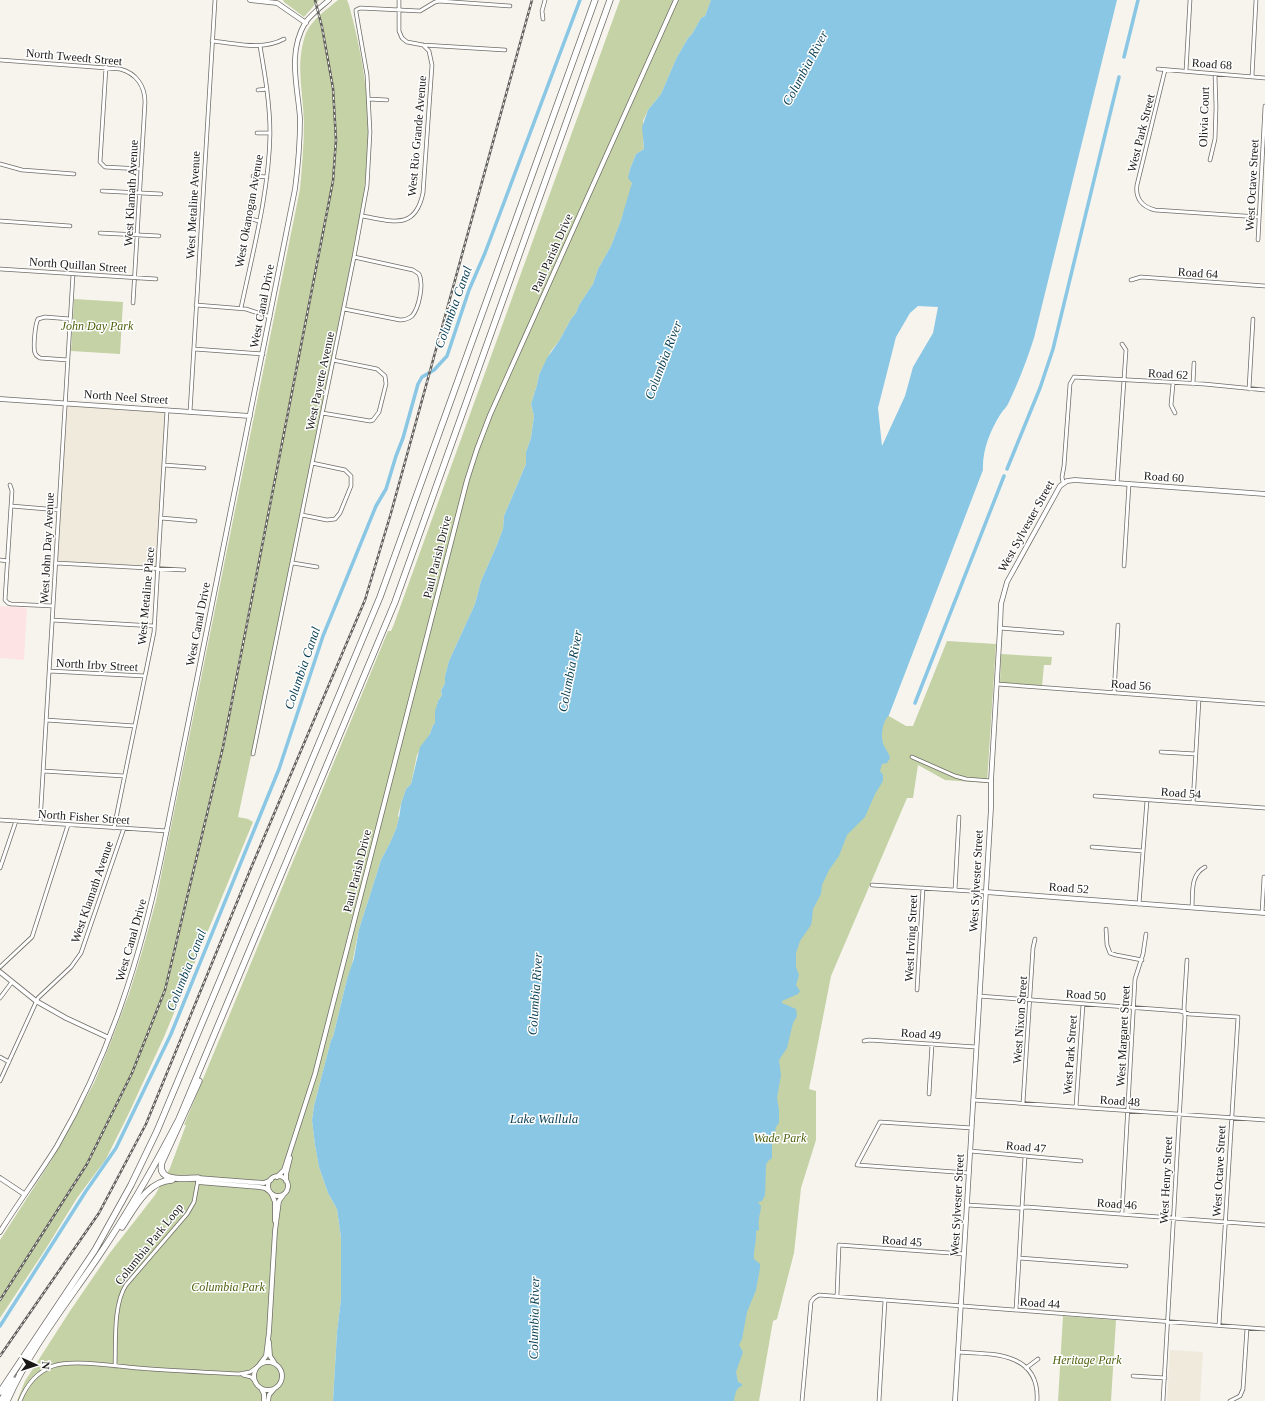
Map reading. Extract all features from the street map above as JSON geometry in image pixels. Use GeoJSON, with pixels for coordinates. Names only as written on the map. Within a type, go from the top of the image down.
{"type":"FeatureCollection","features":[{"type":"Feature","properties":{"kind":"highway"},"geometry":{"type":"LineString","coordinates":[[0,1393],[95,1250],[131,1185],[162,1120],[380,597],[596,0]]}},
{"type":"Feature","properties":{"kind":"highway"},"geometry":{"type":"LineString","coordinates":[[1,1401],[16,1376],[98,1257],[142,1187],[179,1119],[396,602],[610,0]]}},
{"type":"Feature","properties":{"kind":"highway"},"geometry":{"type":"LineString","coordinates":[[198,1180],[167,1177],[162,1172],[161,1166],[201,1076],[217,1028]]}},
{"type":"Feature","properties":{"kind":"highway"},"geometry":{"type":"LineString","coordinates":[[98,1257],[142,1198],[153,1186],[169,1180],[198,1180]]}},
{"type":"Feature","properties":{"kind":"highway"},"geometry":{"type":"LineString","coordinates":[[8,1401],[18,1378],[32,1354]]}},
{"type":"Feature","properties":{"kind":"street","name":"West Metaline Avenue"},"geometry":{"type":"LineString","coordinates":[[190,412],[215,0]]}},
{"type":"Feature","properties":{"kind":"street"},"geometry":{"type":"LineString","coordinates":[[250,0],[277,3],[306,23]]}},
{"type":"Feature","properties":{"kind":"street","name":"West Canal Drive"},"geometry":{"type":"LineString","coordinates":[[0,1232],[56,1146],[83,1096],[109,1038],[137,960],[152,904],[263,354],[296,182],[300,120],[294,60],[298,40],[306,23],[315,12],[329,0]]}},
{"type":"Feature","properties":{"kind":"street"},"geometry":{"type":"LineString","coordinates":[[399,0],[398,26],[402,38],[407,42],[423,45],[506,50]]}},
{"type":"Feature","properties":{"kind":"street"},"geometry":{"type":"LineString","coordinates":[[543,20],[542,11],[545,0]]}},
{"type":"Feature","properties":{"kind":"street","name":"Paul Parish Drive"},"geometry":{"type":"LineString","coordinates":[[277,1177],[283,1171],[317,1068],[467,480],[477,449],[490,415],[676,0]]}},
{"type":"Feature","properties":{"kind":"street"},"geometry":{"type":"LineString","coordinates":[[1186,72],[1190,0]]}},
{"type":"Feature","properties":{"kind":"street"},"geometry":{"type":"LineString","coordinates":[[1252,76],[1256,0]]}},
{"type":"Feature","properties":{"kind":"street"},"geometry":{"type":"LineString","coordinates":[[399,9],[420,10],[439,1],[510,6]]}},
{"type":"Feature","properties":{"kind":"street","name":"West Payette Avenue"},"geometry":{"type":"LineString","coordinates":[[254,754],[344,309],[367,186],[370,132],[369,99],[364,52],[356,10],[362,8],[399,9]]}},
{"type":"Feature","properties":{"kind":"street"},"geometry":{"type":"LineString","coordinates":[[212,41],[260,46],[284,39]]}},
{"type":"Feature","properties":{"kind":"street","name":"West Rio Grande Avenue"},"geometry":{"type":"LineString","coordinates":[[362,216],[401,221],[410,218],[422,202],[432,65],[429,50],[423,45]]}},
{"type":"Feature","properties":{"kind":"street","name":"West Okanogan Avenue"},"geometry":{"type":"LineString","coordinates":[[241,308],[259,221],[266,177],[270,133],[267,89],[260,46]]}},
{"type":"Feature","properties":{"kind":"street","name":"North Tweedt Street"},"geometry":{"type":"LineString","coordinates":[[0,60],[106,67],[124,70],[135,77],[141,84]]}},
{"type":"Feature","properties":{"kind":"street"},"geometry":{"type":"LineString","coordinates":[[106,67],[100,161],[105,167],[141,169]]}},
{"type":"Feature","properties":{"kind":"street","name":"Road 68"},"geometry":{"type":"LineString","coordinates":[[1158,70],[1265,78]]}},
{"type":"Feature","properties":{"kind":"street","name":"West Park Street"},"geometry":{"type":"LineString","coordinates":[[1165,70],[1137,185],[1137,195],[1140,201],[1149,208],[1155,210],[1259,217]]}},
{"type":"Feature","properties":{"kind":"street","name":"Olivia Court"},"geometry":{"type":"LineString","coordinates":[[1210,160],[1215,139],[1215,74]]}},
{"type":"Feature","properties":{"kind":"street","name":"West Klamath Avenue"},"geometry":{"type":"LineString","coordinates":[[133,303],[145,102],[141,84]]}},
{"type":"Feature","properties":{"kind":"street"},"geometry":{"type":"LineString","coordinates":[[258,90],[267,89]]}},
{"type":"Feature","properties":{"kind":"street"},"geometry":{"type":"LineString","coordinates":[[369,99],[387,100]]}},
{"type":"Feature","properties":{"kind":"street","name":"West Octave Street"},"geometry":{"type":"LineString","coordinates":[[1258,240],[1265,106]]}},
{"type":"Feature","properties":{"kind":"street"},"geometry":{"type":"LineString","coordinates":[[257,133],[270,133]]}},
{"type":"Feature","properties":{"kind":"street"},"geometry":{"type":"LineString","coordinates":[[0,164],[22,170],[74,174]]}},
{"type":"Feature","properties":{"kind":"street"},"geometry":{"type":"LineString","coordinates":[[253,176],[266,177]]}},
{"type":"Feature","properties":{"kind":"street"},"geometry":{"type":"LineString","coordinates":[[102,191],[161,194]]}},
{"type":"Feature","properties":{"kind":"street"},"geometry":{"type":"LineString","coordinates":[[251,219],[259,221]]}},
{"type":"Feature","properties":{"kind":"street"},"geometry":{"type":"LineString","coordinates":[[0,221],[70,226]]}},
{"type":"Feature","properties":{"kind":"street"},"geometry":{"type":"LineString","coordinates":[[100,233],[159,236]]}},
{"type":"Feature","properties":{"kind":"street"},"geometry":{"type":"LineString","coordinates":[[344,309],[400,320],[408,319],[416,309],[422,285],[419,274],[413,270],[354,257]]}},
{"type":"Feature","properties":{"kind":"street"},"geometry":{"type":"LineString","coordinates":[[244,263],[250,264]]}},
{"type":"Feature","properties":{"kind":"street","name":"North Quillan Street"},"geometry":{"type":"LineString","coordinates":[[0,269],[156,279]]}},
{"type":"Feature","properties":{"kind":"street","name":"West John Day Avenue"},"geometry":{"type":"LineString","coordinates":[[40,823],[73,274]]}},
{"type":"Feature","properties":{"kind":"street","name":"Road 64"},"geometry":{"type":"LineString","coordinates":[[1131,280],[1141,277],[1265,286]]}},
{"type":"Feature","properties":{"kind":"street"},"geometry":{"type":"LineString","coordinates":[[196,305],[241,308],[270,317]]}},
{"type":"Feature","properties":{"kind":"street"},"geometry":{"type":"LineString","coordinates":[[68,360],[40,358],[36,355],[34,350],[36,324],[38,319],[70,319]]}},
{"type":"Feature","properties":{"kind":"street"},"geometry":{"type":"LineString","coordinates":[[1249,389],[1253,319]]}},
{"type":"Feature","properties":{"kind":"street"},"geometry":{"type":"LineString","coordinates":[[1117,483],[1126,350],[1122,344]]}},
{"type":"Feature","properties":{"kind":"street"},"geometry":{"type":"LineString","coordinates":[[194,349],[263,354]]}},
{"type":"Feature","properties":{"kind":"street"},"geometry":{"type":"LineString","coordinates":[[322,413],[370,422],[379,412],[386,388],[385,376],[377,369],[333,360]]}},
{"type":"Feature","properties":{"kind":"street"},"geometry":{"type":"LineString","coordinates":[[1193,384],[1194,363]]}},
{"type":"Feature","properties":{"kind":"street","name":"Road 62"},"geometry":{"type":"LineString","coordinates":[[1072,379],[1076,377],[1265,390]]}},
{"type":"Feature","properties":{"kind":"street","name":"West Sylvester Street"},"geometry":{"type":"LineString","coordinates":[[955,1401],[991,808],[991,781],[1002,596],[1009,575],[1063,482],[1072,379]]}},
{"type":"Feature","properties":{"kind":"street"},"geometry":{"type":"LineString","coordinates":[[1173,384],[1171,405],[1175,413]]}},
{"type":"Feature","properties":{"kind":"street","name":"North Neel Street"},"geometry":{"type":"LineString","coordinates":[[0,399],[250,416]]}},
{"type":"Feature","properties":{"kind":"street","name":"West Metaline Place"},"geometry":{"type":"LineString","coordinates":[[114,828],[154,626],[167,410]]}},
{"type":"Feature","properties":{"kind":"street"},"geometry":{"type":"LineString","coordinates":[[302,516],[327,520],[335,519],[340,513],[351,486],[351,476],[345,470],[312,463]]}},
{"type":"Feature","properties":{"kind":"street"},"geometry":{"type":"LineString","coordinates":[[164,465],[204,468]]}},
{"type":"Feature","properties":{"kind":"street","name":"Road 60"},"geometry":{"type":"LineString","coordinates":[[1063,482],[1072,480],[1265,494]]}},
{"type":"Feature","properties":{"kind":"street"},"geometry":{"type":"LineString","coordinates":[[1124,566],[1129,484]]}},
{"type":"Feature","properties":{"kind":"street"},"geometry":{"type":"LineString","coordinates":[[10,485],[12,491],[5,600],[8,603],[53,606]]}},
{"type":"Feature","properties":{"kind":"street"},"geometry":{"type":"LineString","coordinates":[[11,506],[59,510]]}},
{"type":"Feature","properties":{"kind":"street"},"geometry":{"type":"LineString","coordinates":[[161,518],[195,520]]}},
{"type":"Feature","properties":{"kind":"street"},"geometry":{"type":"LineString","coordinates":[[0,560],[8,561]]}},
{"type":"Feature","properties":{"kind":"street"},"geometry":{"type":"LineString","coordinates":[[56,563],[184,570]]}},
{"type":"Feature","properties":{"kind":"street"},"geometry":{"type":"LineString","coordinates":[[293,563],[317,567]]}},
{"type":"Feature","properties":{"kind":"street"},"geometry":{"type":"LineString","coordinates":[[52,620],[154,626]]}},
{"type":"Feature","properties":{"kind":"street"},"geometry":{"type":"LineString","coordinates":[[1114,693],[1118,625]]}},
{"type":"Feature","properties":{"kind":"street"},"geometry":{"type":"LineString","coordinates":[[1000,628],[1062,633]]}},
{"type":"Feature","properties":{"kind":"street","name":"North Irby Street"},"geometry":{"type":"LineString","coordinates":[[49,671],[145,676]]}},
{"type":"Feature","properties":{"kind":"street","name":"Road 56"},"geometry":{"type":"LineString","coordinates":[[997,684],[1265,704]]}},
{"type":"Feature","properties":{"kind":"street"},"geometry":{"type":"LineString","coordinates":[[1193,803],[1199,699]]}},
{"type":"Feature","properties":{"kind":"street"},"geometry":{"type":"LineString","coordinates":[[46,720],[135,726]]}},
{"type":"Feature","properties":{"kind":"street"},"geometry":{"type":"LineString","coordinates":[[1161,752],[1196,754]]}},
{"type":"Feature","properties":{"kind":"street"},"geometry":{"type":"LineString","coordinates":[[912,757],[955,776],[966,779],[991,781]]}},
{"type":"Feature","properties":{"kind":"street"},"geometry":{"type":"LineString","coordinates":[[43,771],[124,776]]}},
{"type":"Feature","properties":{"kind":"street","name":"Road 54"},"geometry":{"type":"LineString","coordinates":[[1095,796],[1265,808]]}},
{"type":"Feature","properties":{"kind":"street"},"geometry":{"type":"LineString","coordinates":[[1140,904],[1147,800]]}},
{"type":"Feature","properties":{"kind":"street"},"geometry":{"type":"LineString","coordinates":[[955,890],[959,817]]}},
{"type":"Feature","properties":{"kind":"street","name":"North Fisher Street"},"geometry":{"type":"LineString","coordinates":[[0,820],[167,831]]}},
{"type":"Feature","properties":{"kind":"street"},"geometry":{"type":"LineString","coordinates":[[0,868],[16,821]]}},
{"type":"Feature","properties":{"kind":"street"},"geometry":{"type":"LineString","coordinates":[[0,967],[32,937],[68,824]]}},
{"type":"Feature","properties":{"kind":"street","name":"West Klamath Avenue"},"geometry":{"type":"LineString","coordinates":[[0,1081],[36,1001],[71,967],[81,953],[124,828]]}},
{"type":"Feature","properties":{"kind":"street"},"geometry":{"type":"LineString","coordinates":[[1092,847],[1143,851]]}},
{"type":"Feature","properties":{"kind":"street"},"geometry":{"type":"LineString","coordinates":[[1192,907],[1194,878],[1200,870],[1205,867]]}},
{"type":"Feature","properties":{"kind":"street"},"geometry":{"type":"LineString","coordinates":[[1263,913],[1264,877]]}},
{"type":"Feature","properties":{"kind":"street","name":"Road 52"},"geometry":{"type":"LineString","coordinates":[[872,884],[1263,913]]}},
{"type":"Feature","properties":{"kind":"street","name":"West Irving Street"},"geometry":{"type":"LineString","coordinates":[[917,990],[923,888]]}},
{"type":"Feature","properties":{"kind":"street"},"geometry":{"type":"LineString","coordinates":[[1106,928],[1107,945],[1110,953],[1142,960]]}},
{"type":"Feature","properties":{"kind":"street","name":"West Margaret Street"},"geometry":{"type":"LineString","coordinates":[[1122,1214],[1135,979],[1142,960],[1146,934]]}},
{"type":"Feature","properties":{"kind":"street","name":"West Nixon Street"},"geometry":{"type":"LineString","coordinates":[[1023,1103],[1033,948],[1035,938]]}},
{"type":"Feature","properties":{"kind":"street","name":"West Henry Street"},"geometry":{"type":"LineString","coordinates":[[1163,1401],[1187,960]]}},
{"type":"Feature","properties":{"kind":"street"},"geometry":{"type":"LineString","coordinates":[[0,972],[36,1001],[66,1018],[109,1038]]}},
{"type":"Feature","properties":{"kind":"street"},"geometry":{"type":"LineString","coordinates":[[0,998],[12,982]]}},
{"type":"Feature","properties":{"kind":"street","name":"Road 50"},"geometry":{"type":"LineString","coordinates":[[980,996],[1134,1007],[1238,1017]]}},
{"type":"Feature","properties":{"kind":"street","name":"West Park Street"},"geometry":{"type":"LineString","coordinates":[[1076,1107],[1082,1004]]}},
{"type":"Feature","properties":{"kind":"street","name":"West Octave Street"},"geometry":{"type":"LineString","coordinates":[[1219,1325],[1238,1017]]}},
{"type":"Feature","properties":{"kind":"street","name":"Road 49"},"geometry":{"type":"LineString","coordinates":[[864,1041],[869,1040],[976,1047]]}},
{"type":"Feature","properties":{"kind":"street"},"geometry":{"type":"LineString","coordinates":[[929,1094],[932,1044]]}},
{"type":"Feature","properties":{"kind":"street"},"geometry":{"type":"LineString","coordinates":[[0,1058],[9,1062]]}},
{"type":"Feature","properties":{"kind":"street","name":"Road 48"},"geometry":{"type":"LineString","coordinates":[[973,1100],[1265,1120]]}},
{"type":"Feature","properties":{"kind":"street"},"geometry":{"type":"LineString","coordinates":[[969,1173],[857,1165],[880,1122],[972,1128]]}},
{"type":"Feature","properties":{"kind":"street","name":"Paul Parish Drive"},"geometry":{"type":"LineString","coordinates":[[287,1183],[286,1173],[292,1146]]}},
{"type":"Feature","properties":{"kind":"street","name":"Road 47"},"geometry":{"type":"LineString","coordinates":[[970,1151],[1081,1161]]}},
{"type":"Feature","properties":{"kind":"street"},"geometry":{"type":"LineString","coordinates":[[1016,1310],[1025,1156]]}},
{"type":"Feature","properties":{"kind":"street"},"geometry":{"type":"LineString","coordinates":[[198,1180],[264,1183],[277,1177],[284,1179],[287,1183],[287,1189],[279,1201],[275,1231]]}},
{"type":"Feature","properties":{"kind":"street"},"geometry":{"type":"LineString","coordinates":[[0,1178],[24,1194]]}},
{"type":"Feature","properties":{"kind":"street"},"geometry":{"type":"LineString","coordinates":[[198,1180],[260,1187],[265,1188],[278,1196],[284,1194]]}},
{"type":"Feature","properties":{"kind":"street","name":"Columbia Park Loop"},"geometry":{"type":"LineString","coordinates":[[115,1366],[117,1310],[120,1295],[126,1285],[187,1214],[194,1202],[198,1180]]}},
{"type":"Feature","properties":{"kind":"street"},"geometry":{"type":"LineString","coordinates":[[256,1382],[254,1376],[266,1357],[269,1332],[275,1231],[275,1202],[268,1185],[271,1180]]}},
{"type":"Feature","properties":{"kind":"street","name":"Road 46"},"geometry":{"type":"LineString","coordinates":[[967,1205],[1027,1207],[1265,1225]]}},
{"type":"Feature","properties":{"kind":"street","name":"Road 45"},"geometry":{"type":"LineString","coordinates":[[837,1296],[839,1245],[964,1254]]}},
{"type":"Feature","properties":{"kind":"street"},"geometry":{"type":"LineString","coordinates":[[1019,1258],[1126,1266]]}},
{"type":"Feature","properties":{"kind":"street","name":"Road 44"},"geometry":{"type":"LineString","coordinates":[[802,1401],[811,1302],[819,1295],[1265,1329]]}},
{"type":"Feature","properties":{"kind":"street"},"geometry":{"type":"LineString","coordinates":[[879,1401],[885,1300]]}},
{"type":"Feature","properties":{"kind":"street"},"geometry":{"type":"LineString","coordinates":[[1230,1401],[1240,1396],[1243,1389],[1247,1328]]}},
{"type":"Feature","properties":{"kind":"street"},"geometry":{"type":"LineString","coordinates":[[268,1401],[270,1393],[280,1383],[282,1376],[280,1369],[270,1356],[269,1332]]}},
{"type":"Feature","properties":{"kind":"street"},"geometry":{"type":"LineString","coordinates":[[958,1352],[1004,1355],[1014,1359],[1026,1368],[1032,1376],[1036,1385],[1037,1401]]}},
{"type":"Feature","properties":{"kind":"street"},"geometry":{"type":"LineString","coordinates":[[1026,1368],[1038,1359]]}},
{"type":"Feature","properties":{"kind":"street"},"geometry":{"type":"LineString","coordinates":[[239,1374],[252,1372],[259,1366],[269,1362],[276,1364]]}},
{"type":"Feature","properties":{"kind":"street"},"geometry":{"type":"LineString","coordinates":[[20,1401],[33,1380],[43,1371],[54,1365],[72,1363],[239,1374],[251,1377],[256,1382],[264,1394],[264,1401]]}},
{"type":"Feature","properties":{"kind":"street"},"geometry":{"type":"LineString","coordinates":[[1133,1376],[1164,1378]]}},
{"type":"Feature","properties":{"kind":"street"},"geometry":{"type":"LineString","coordinates":[[261,1388],[267,1390],[275,1388]]}},
{"type":"Feature","properties":{"kind":"shaded area"},"geometry":{"type":"Polygon","coordinates":[[[65,403],[167,410],[158,569],[56,563],[65,403]]]}},
{"type":"Feature","properties":{"kind":"shaded area"},"geometry":{"type":"Polygon","coordinates":[[[0,606],[27,608],[24,660],[0,658],[0,606]]]}},
{"type":"Feature","properties":{"kind":"shaded area"},"geometry":{"type":"Polygon","coordinates":[[[1170,1350],[1203,1352],[1200,1401],[1167,1401],[1170,1350]]]}},
{"type":"Feature","properties":{"kind":"green space"},"geometry":{"type":"Polygon","coordinates":[[[283,0],[319,0],[304,17],[283,0]]]}},
{"type":"Feature","properties":{"kind":"green space"},"geometry":{"type":"Polygon","coordinates":[[[338,0],[347,0],[349,5],[362,60],[367,97],[369,134],[368,153],[359,223],[238,817],[248,819],[253,822],[164,1037],[106,1159],[77,1198],[0,1318],[0,1240],[51,1161],[94,1083],[129,994],[156,901],[300,189],[304,122],[300,59],[304,39],[306,33],[318,17],[338,0]]]}},
{"type":"Feature","properties":{"kind":"green space","name":"Columbia Park"},"geometry":{"type":"Polygon","coordinates":[[[620,0],[711,0],[705,16],[701,18],[688,38],[676,59],[661,94],[648,110],[643,121],[644,149],[636,154],[630,169],[629,174],[632,183],[630,195],[611,246],[598,269],[593,284],[579,305],[576,313],[559,341],[551,351],[539,375],[531,404],[534,416],[531,438],[526,452],[526,464],[504,516],[503,529],[481,581],[475,604],[449,661],[445,676],[445,683],[441,691],[442,695],[438,701],[435,723],[417,755],[411,784],[406,789],[401,804],[396,829],[381,860],[359,929],[351,969],[331,1040],[314,1106],[312,1120],[319,1167],[328,1193],[337,1209],[341,1238],[341,1299],[337,1332],[333,1401],[17,1401],[25,1381],[70,1311],[109,1254],[155,1195],[170,1168],[186,1125],[184,1125],[388,631],[391,631],[394,624],[620,0]]]}},
{"type":"Feature","properties":{"kind":"green space","name":"John Day Park"},"geometry":{"type":"Polygon","coordinates":[[[74,299],[123,302],[120,354],[71,351],[74,299]]]}},
{"type":"Feature","properties":{"kind":"green space","name":"Wade Park"},"geometry":{"type":"Polygon","coordinates":[[[947,641],[996,644],[987,783],[945,780],[918,765],[913,798],[907,798],[831,976],[809,1089],[816,1091],[816,1140],[801,1188],[794,1253],[777,1319],[773,1321],[759,1401],[714,1401],[763,1042],[882,712],[906,726],[913,726],[947,641]]]}},
{"type":"Feature","properties":{"kind":"green space"},"geometry":{"type":"Polygon","coordinates":[[[1001,654],[1052,657],[1051,665],[1044,665],[1042,686],[1000,683],[1001,654]]]}},
{"type":"Feature","properties":{"kind":"green space","name":"Heritage Park"},"geometry":{"type":"Polygon","coordinates":[[[1063,1316],[1116,1320],[1111,1401],[1058,1401],[1063,1316]]]}},
{"type":"Feature","properties":{"kind":"water","name":"Lake Wallula"},"geometry":{"type":"Polygon","coordinates":[[[711,0],[1117,0],[1034,338],[1008,404],[1000,415],[990,434],[985,448],[983,470],[889,715],[883,726],[883,742],[890,758],[887,763],[882,764],[880,771],[883,775],[883,781],[875,794],[865,817],[847,835],[839,856],[829,870],[822,885],[821,894],[813,909],[811,925],[800,941],[796,953],[796,967],[799,975],[796,985],[800,991],[798,994],[782,1001],[782,1003],[796,1009],[797,1016],[793,1023],[787,1048],[779,1060],[781,1075],[777,1098],[779,1123],[776,1127],[772,1144],[772,1158],[766,1165],[765,1195],[762,1201],[758,1202],[761,1208],[759,1230],[756,1231],[754,1259],[760,1264],[760,1268],[756,1290],[747,1312],[742,1339],[739,1345],[743,1352],[736,1372],[738,1382],[742,1384],[742,1386],[737,1390],[734,1401],[333,1401],[337,1332],[341,1299],[341,1238],[337,1209],[328,1193],[319,1167],[312,1120],[314,1106],[331,1040],[354,958],[359,929],[381,860],[396,829],[401,804],[406,789],[411,784],[420,747],[430,734],[435,723],[435,712],[438,701],[442,695],[441,691],[445,683],[445,676],[449,661],[475,604],[481,581],[503,529],[504,516],[526,464],[526,452],[531,438],[534,416],[531,404],[539,375],[547,358],[559,341],[576,313],[579,305],[593,284],[598,269],[611,246],[621,220],[632,183],[628,178],[630,169],[636,154],[644,149],[642,127],[648,110],[661,94],[676,59],[688,38],[701,18],[705,16],[711,0]],[[918,306],[910,313],[896,337],[878,408],[882,446],[905,396],[913,367],[933,333],[938,307],[918,306]]]}},
{"type":"Feature","properties":{"kind":"waterway","name":"Columbia Canal"},"geometry":{"type":"LineString","coordinates":[[0,1326],[86,1191],[116,1148],[171,1034],[279,769],[323,636],[376,506],[386,489],[403,438],[418,384],[422,377],[434,370],[447,356],[469,290],[485,253],[580,0]]}},
{"type":"Feature","properties":{"kind":"waterway"},"geometry":{"type":"LineString","coordinates":[[1124,57],[1138,0]]}},
{"type":"Feature","properties":{"kind":"waterway"},"geometry":{"type":"LineString","coordinates":[[1007,469],[1040,388],[1053,349],[1119,77]]}},
{"type":"Feature","properties":{"kind":"waterway"},"geometry":{"type":"LineString","coordinates":[[915,703],[1004,476]]}},
{"type":"Feature","properties":{"kind":"railway"},"geometry":{"type":"LineString","coordinates":[[0,1300],[87,1164],[132,1073],[165,990],[223,747],[333,181],[336,140],[333,88],[322,27],[315,0]]}},
{"type":"Feature","properties":{"kind":"railway"},"geometry":{"type":"LineString","coordinates":[[0,1356],[99,1213],[146,1124],[251,868],[365,600],[391,513],[532,0]]}},
{"type":"Feature","properties":{"kind":"water label","name":"Columbia River"},"geometry":{"type":"Point","coordinates":[805,68]}},
{"type":"Feature","properties":{"kind":"water label","name":"Columbia River"},"geometry":{"type":"Point","coordinates":[663,360]}},
{"type":"Feature","properties":{"kind":"water label","name":"Columbia River"},"geometry":{"type":"Point","coordinates":[570,671]}},
{"type":"Feature","properties":{"kind":"water label","name":"Columbia River"},"geometry":{"type":"Point","coordinates":[535,994]}},
{"type":"Feature","properties":{"kind":"water label","name":"Columbia River"},"geometry":{"type":"Point","coordinates":[534,1318]}}]}
